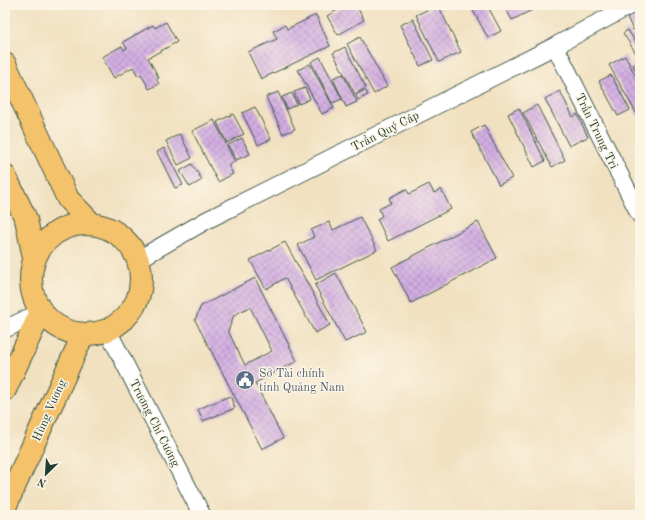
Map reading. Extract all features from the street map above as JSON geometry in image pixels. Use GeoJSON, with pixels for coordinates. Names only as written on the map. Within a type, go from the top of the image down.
{"type":"FeatureCollection","features":[{"type":"Feature","properties":{"kind":"main road"},"geometry":{"type":"LineString","coordinates":[[5,64],[68,199],[91,223]]}},
{"type":"Feature","properties":{"kind":"main road"},"geometry":{"type":"LineString","coordinates":[[5,176],[26,220],[34,258],[30,286],[41,312],[59,328],[83,335],[108,331],[131,314],[142,287],[139,259],[128,241],[111,228],[91,223],[67,226],[47,238],[34,258]]}},
{"type":"Feature","properties":{"kind":"main road"},"geometry":{"type":"LineString","coordinates":[[5,390],[41,312]]}},
{"type":"Feature","properties":{"kind":"main road","name":"Hùng Vương"},"geometry":{"type":"LineString","coordinates":[[5,507],[83,335]]}},
{"type":"Feature","properties":{"kind":"street","name":"Trần Quý Cáp"},"geometry":{"type":"LineString","coordinates":[[139,259],[207,220],[554,46],[631,5]]}},
{"type":"Feature","properties":{"kind":"street","name":"Trần Trung Tri"},"geometry":{"type":"LineString","coordinates":[[554,46],[640,215]]}},
{"type":"Feature","properties":{"kind":"street"},"geometry":{"type":"LineString","coordinates":[[5,328],[41,312]]}},
{"type":"Feature","properties":{"kind":"street","name":"Trương Chí Cương"},"geometry":{"type":"LineString","coordinates":[[108,331],[202,515]]}},
{"type":"Feature","properties":{"kind":"building"},"geometry":{"type":"Polygon","coordinates":[[[346,5],[356,5],[364,20],[338,35],[327,16],[346,5]]]}},
{"type":"Feature","properties":{"kind":"building"},"geometry":{"type":"Polygon","coordinates":[[[438,5],[461,52],[439,62],[416,15],[438,5]]]}},
{"type":"Feature","properties":{"kind":"building"},"geometry":{"type":"Polygon","coordinates":[[[470,5],[487,5],[501,31],[488,38],[470,5]]]}},
{"type":"Feature","properties":{"kind":"building"},"geometry":{"type":"Polygon","coordinates":[[[504,5],[534,5],[536,8],[512,20],[504,5]]]}},
{"type":"Feature","properties":{"kind":"building"},"geometry":{"type":"Polygon","coordinates":[[[636,10],[640,18],[640,26],[633,30],[626,15],[636,10]]]}},
{"type":"Feature","properties":{"kind":"building"},"geometry":{"type":"Polygon","coordinates":[[[316,15],[330,46],[261,79],[248,52],[277,39],[273,31],[285,25],[287,29],[316,15]]]}},
{"type":"Feature","properties":{"kind":"building"},"geometry":{"type":"Polygon","coordinates":[[[413,19],[433,60],[420,66],[400,25],[413,19]]]}},
{"type":"Feature","properties":{"kind":"building"},"geometry":{"type":"Polygon","coordinates":[[[166,22],[177,42],[148,58],[159,78],[156,79],[159,84],[149,89],[141,74],[138,76],[133,67],[114,78],[102,57],[122,46],[124,50],[127,48],[123,42],[153,25],[155,28],[166,22]]]}},
{"type":"Feature","properties":{"kind":"building"},"geometry":{"type":"Polygon","coordinates":[[[628,30],[640,49],[640,53],[637,55],[623,33],[628,30]]]}},
{"type":"Feature","properties":{"kind":"building"},"geometry":{"type":"Polygon","coordinates":[[[640,30],[640,45],[634,34],[640,30]]]}},
{"type":"Feature","properties":{"kind":"building"},"geometry":{"type":"Polygon","coordinates":[[[360,37],[387,86],[374,94],[347,44],[360,37]]]}},
{"type":"Feature","properties":{"kind":"building"},"geometry":{"type":"Polygon","coordinates":[[[345,47],[366,88],[355,94],[333,53],[345,47]]]}},
{"type":"Feature","properties":{"kind":"building"},"geometry":{"type":"Polygon","coordinates":[[[625,56],[640,84],[639,118],[609,65],[625,56]]]}},
{"type":"Feature","properties":{"kind":"building"},"geometry":{"type":"Polygon","coordinates":[[[320,57],[342,99],[332,103],[311,62],[320,57]]]}},
{"type":"Feature","properties":{"kind":"building"},"geometry":{"type":"Polygon","coordinates":[[[640,61],[640,79],[633,65],[640,61]]]}},
{"type":"Feature","properties":{"kind":"building"},"geometry":{"type":"Polygon","coordinates":[[[310,64],[334,108],[322,114],[298,70],[310,64]]]}},
{"type":"Feature","properties":{"kind":"building"},"geometry":{"type":"Polygon","coordinates":[[[343,74],[357,102],[346,107],[333,78],[343,74]]]}},
{"type":"Feature","properties":{"kind":"building"},"geometry":{"type":"Polygon","coordinates":[[[611,75],[630,110],[618,116],[599,81],[611,75]]]}},
{"type":"Feature","properties":{"kind":"building"},"geometry":{"type":"Polygon","coordinates":[[[305,88],[310,99],[299,104],[294,92],[305,88]]]}},
{"type":"Feature","properties":{"kind":"building"},"geometry":{"type":"Polygon","coordinates":[[[365,90],[368,95],[358,100],[356,95],[365,90]]]}},
{"type":"Feature","properties":{"kind":"building"},"geometry":{"type":"Polygon","coordinates":[[[560,91],[573,117],[577,114],[588,137],[569,146],[545,99],[560,91]]]}},
{"type":"Feature","properties":{"kind":"building"},"geometry":{"type":"Polygon","coordinates":[[[278,92],[295,129],[283,134],[266,97],[278,92]]]}},
{"type":"Feature","properties":{"kind":"building"},"geometry":{"type":"Polygon","coordinates":[[[292,93],[297,104],[287,109],[282,97],[292,93]]]}},
{"type":"Feature","properties":{"kind":"building"},"geometry":{"type":"Polygon","coordinates":[[[537,105],[565,160],[552,167],[523,113],[537,105]]]}},
{"type":"Feature","properties":{"kind":"building"},"geometry":{"type":"Polygon","coordinates":[[[255,107],[271,139],[258,145],[242,113],[255,107]]]}},
{"type":"Feature","properties":{"kind":"building"},"geometry":{"type":"Polygon","coordinates":[[[519,108],[545,161],[534,167],[508,114],[519,108]]]}},
{"type":"Feature","properties":{"kind":"building"},"geometry":{"type":"Polygon","coordinates":[[[233,114],[244,134],[227,143],[217,122],[233,114]]]}},
{"type":"Feature","properties":{"kind":"building"},"geometry":{"type":"Polygon","coordinates":[[[214,120],[235,162],[228,165],[233,174],[218,182],[192,131],[214,120]]]}},
{"type":"Feature","properties":{"kind":"building"},"geometry":{"type":"Polygon","coordinates":[[[484,125],[512,178],[499,185],[471,132],[484,125]]]}},
{"type":"Feature","properties":{"kind":"building"},"geometry":{"type":"Polygon","coordinates":[[[180,134],[192,158],[178,165],[166,141],[180,134]]]}},
{"type":"Feature","properties":{"kind":"building"},"geometry":{"type":"Polygon","coordinates":[[[242,138],[250,154],[236,160],[228,145],[242,138]]]}},
{"type":"Feature","properties":{"kind":"building"},"geometry":{"type":"Polygon","coordinates":[[[164,148],[183,185],[175,188],[157,152],[164,148]]]}},
{"type":"Feature","properties":{"kind":"building"},"geometry":{"type":"Polygon","coordinates":[[[192,164],[202,180],[190,187],[180,171],[192,164]]]}},
{"type":"Feature","properties":{"kind":"building"},"geometry":{"type":"Polygon","coordinates":[[[429,184],[434,193],[441,189],[451,209],[388,241],[377,219],[382,216],[379,209],[391,203],[389,198],[406,189],[409,194],[429,184]]]}},
{"type":"Feature","properties":{"kind":"building"},"geometry":{"type":"Polygon","coordinates":[[[360,217],[377,250],[316,280],[298,245],[314,237],[311,230],[329,222],[333,230],[360,217]]]}},
{"type":"Feature","properties":{"kind":"building"},"geometry":{"type":"Polygon","coordinates":[[[478,222],[497,258],[411,303],[392,267],[478,222]]]}},
{"type":"Feature","properties":{"kind":"building"},"geometry":{"type":"Polygon","coordinates":[[[285,242],[330,325],[315,333],[285,278],[266,289],[250,260],[285,242]]]}},
{"type":"Feature","properties":{"kind":"building"},"geometry":{"type":"Polygon","coordinates":[[[336,273],[367,332],[345,342],[315,285],[336,273]]]}},
{"type":"Feature","properties":{"kind":"building"},"geometry":{"type":"Polygon","coordinates":[[[255,278],[297,361],[255,383],[283,438],[262,449],[195,320],[201,306],[255,278]],[[250,307],[234,315],[228,331],[245,365],[272,351],[250,307]]]}},
{"type":"Feature","properties":{"kind":"building"},"geometry":{"type":"Polygon","coordinates":[[[230,396],[235,408],[203,421],[198,409],[230,396]]]}},
{"type":"Feature","properties":{"kind":"place","name":"Sở Tài chính tỉnh Quảng Nam"},"geometry":{"type":"Point","coordinates":[245,380]}}]}
